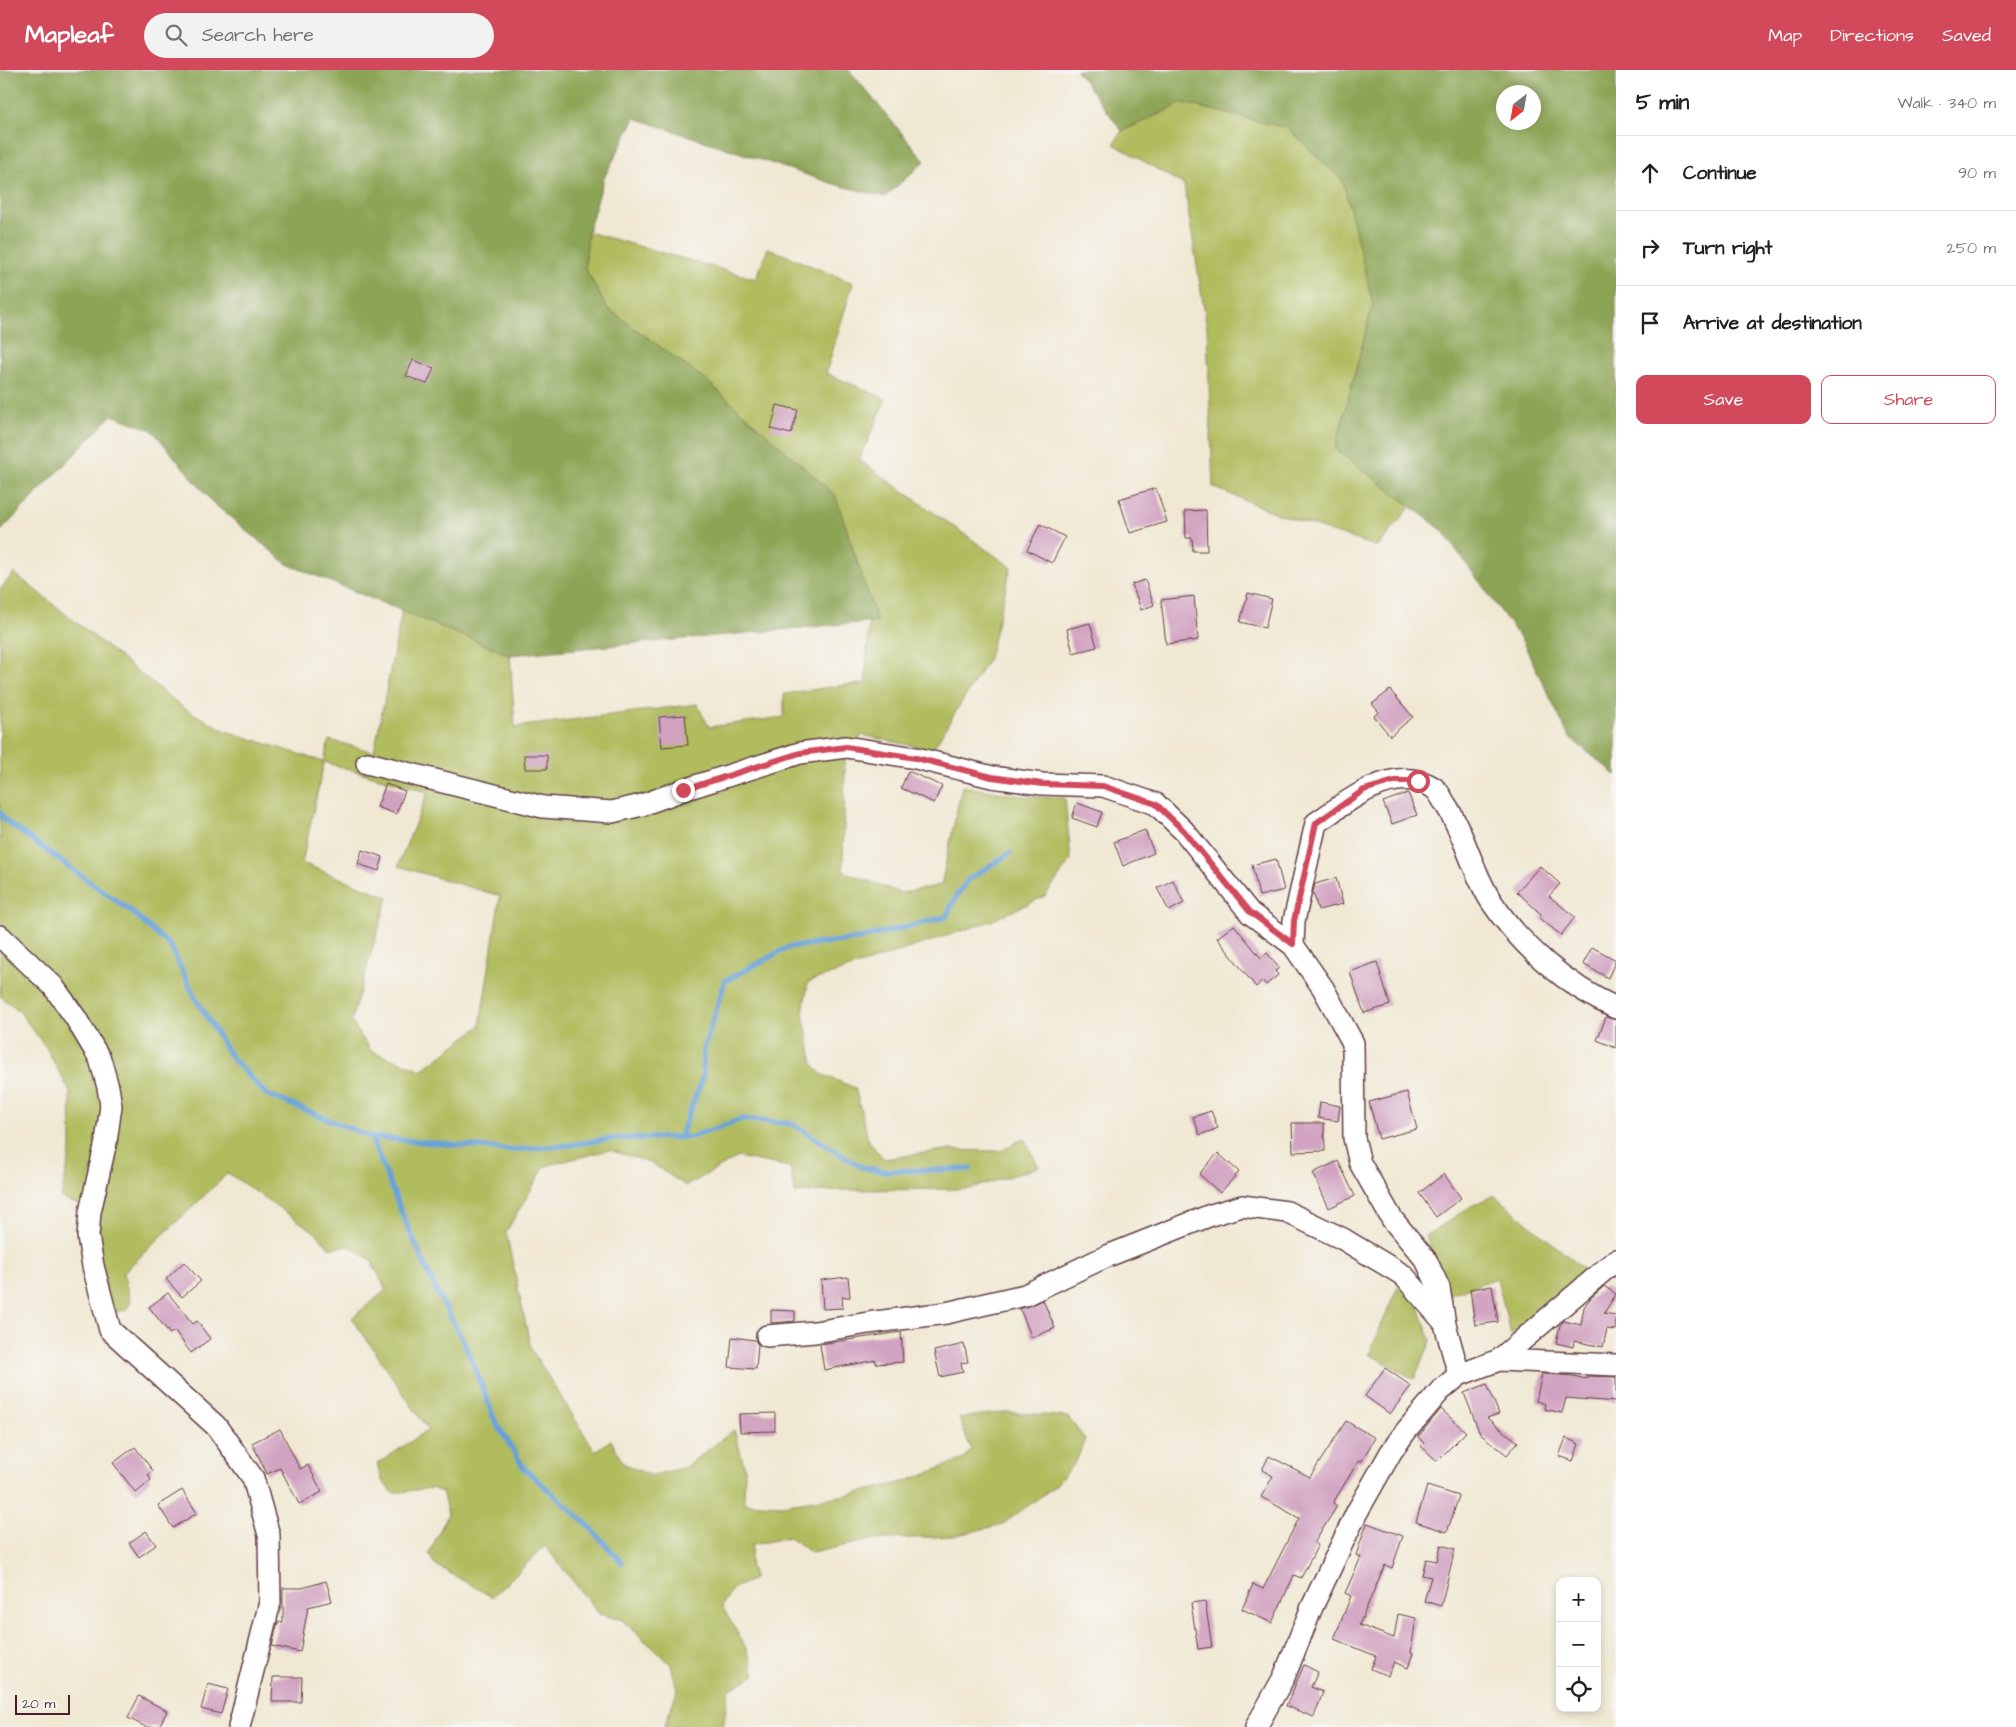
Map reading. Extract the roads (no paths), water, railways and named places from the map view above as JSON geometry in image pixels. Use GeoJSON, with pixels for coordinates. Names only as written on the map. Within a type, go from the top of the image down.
{"type":"FeatureCollection","features":[{"type":"Feature","properties":{"kind":"street"},"geometry":{"type":"LineString","coordinates":[[367,764],[543,807],[612,812],[642,805],[800,753],[846,747],[916,758],[992,777],[1042,784],[1103,786],[1156,804],[1184,831],[1250,912],[1293,944],[1323,988],[1353,1043],[1354,1138],[1360,1163],[1392,1219],[1426,1260],[1438,1288],[1445,1324],[1459,1376]]}},
{"type":"Feature","properties":{"kind":"street"},"geometry":{"type":"LineString","coordinates":[[1293,944],[1294,921],[1316,823],[1364,790],[1394,781],[1418,781],[1435,789],[1456,822],[1491,900],[1522,941],[1558,972],[1594,998],[1616,1008]]}},
{"type":"Feature","properties":{"kind":"street"},"geometry":{"type":"LineString","coordinates":[[0,936],[54,986],[75,1016],[100,1059],[108,1087],[111,1106],[106,1142],[90,1212],[88,1236],[110,1330],[216,1426],[253,1478],[269,1535],[270,1602],[239,1727]]}},
{"type":"Feature","properties":{"kind":"street"},"geometry":{"type":"LineString","coordinates":[[767,1336],[815,1332],[946,1313],[1025,1295],[1105,1257],[1210,1215],[1242,1206],[1286,1212],[1343,1239],[1403,1275],[1445,1324]]}},
{"type":"Feature","properties":{"kind":"street"},"geometry":{"type":"LineString","coordinates":[[1256,1727],[1284,1677],[1312,1607],[1356,1512],[1386,1460],[1406,1431],[1440,1391],[1459,1376],[1499,1360],[1616,1260]]}},
{"type":"Feature","properties":{"kind":"street"},"geometry":{"type":"LineString","coordinates":[[1499,1360],[1616,1364]]}},
{"type":"Feature","properties":{"kind":"waterway"},"geometry":{"type":"LineString","coordinates":[[0,813],[7,822],[132,912],[170,946],[196,999],[231,1057],[266,1094],[371,1137],[511,1150],[571,1145],[607,1139],[691,1137],[742,1119],[793,1124],[861,1167],[882,1171],[970,1169]]}},
{"type":"Feature","properties":{"kind":"waterway"},"geometry":{"type":"LineString","coordinates":[[680,1137],[703,1077],[703,1052],[725,981],[789,947],[857,939],[946,917],[957,895],[969,879],[1010,853]]}},
{"type":"Feature","properties":{"kind":"waterway"},"geometry":{"type":"LineString","coordinates":[[371,1137],[436,1290],[467,1348],[495,1421],[524,1468],[589,1526],[622,1563]]}}]}
